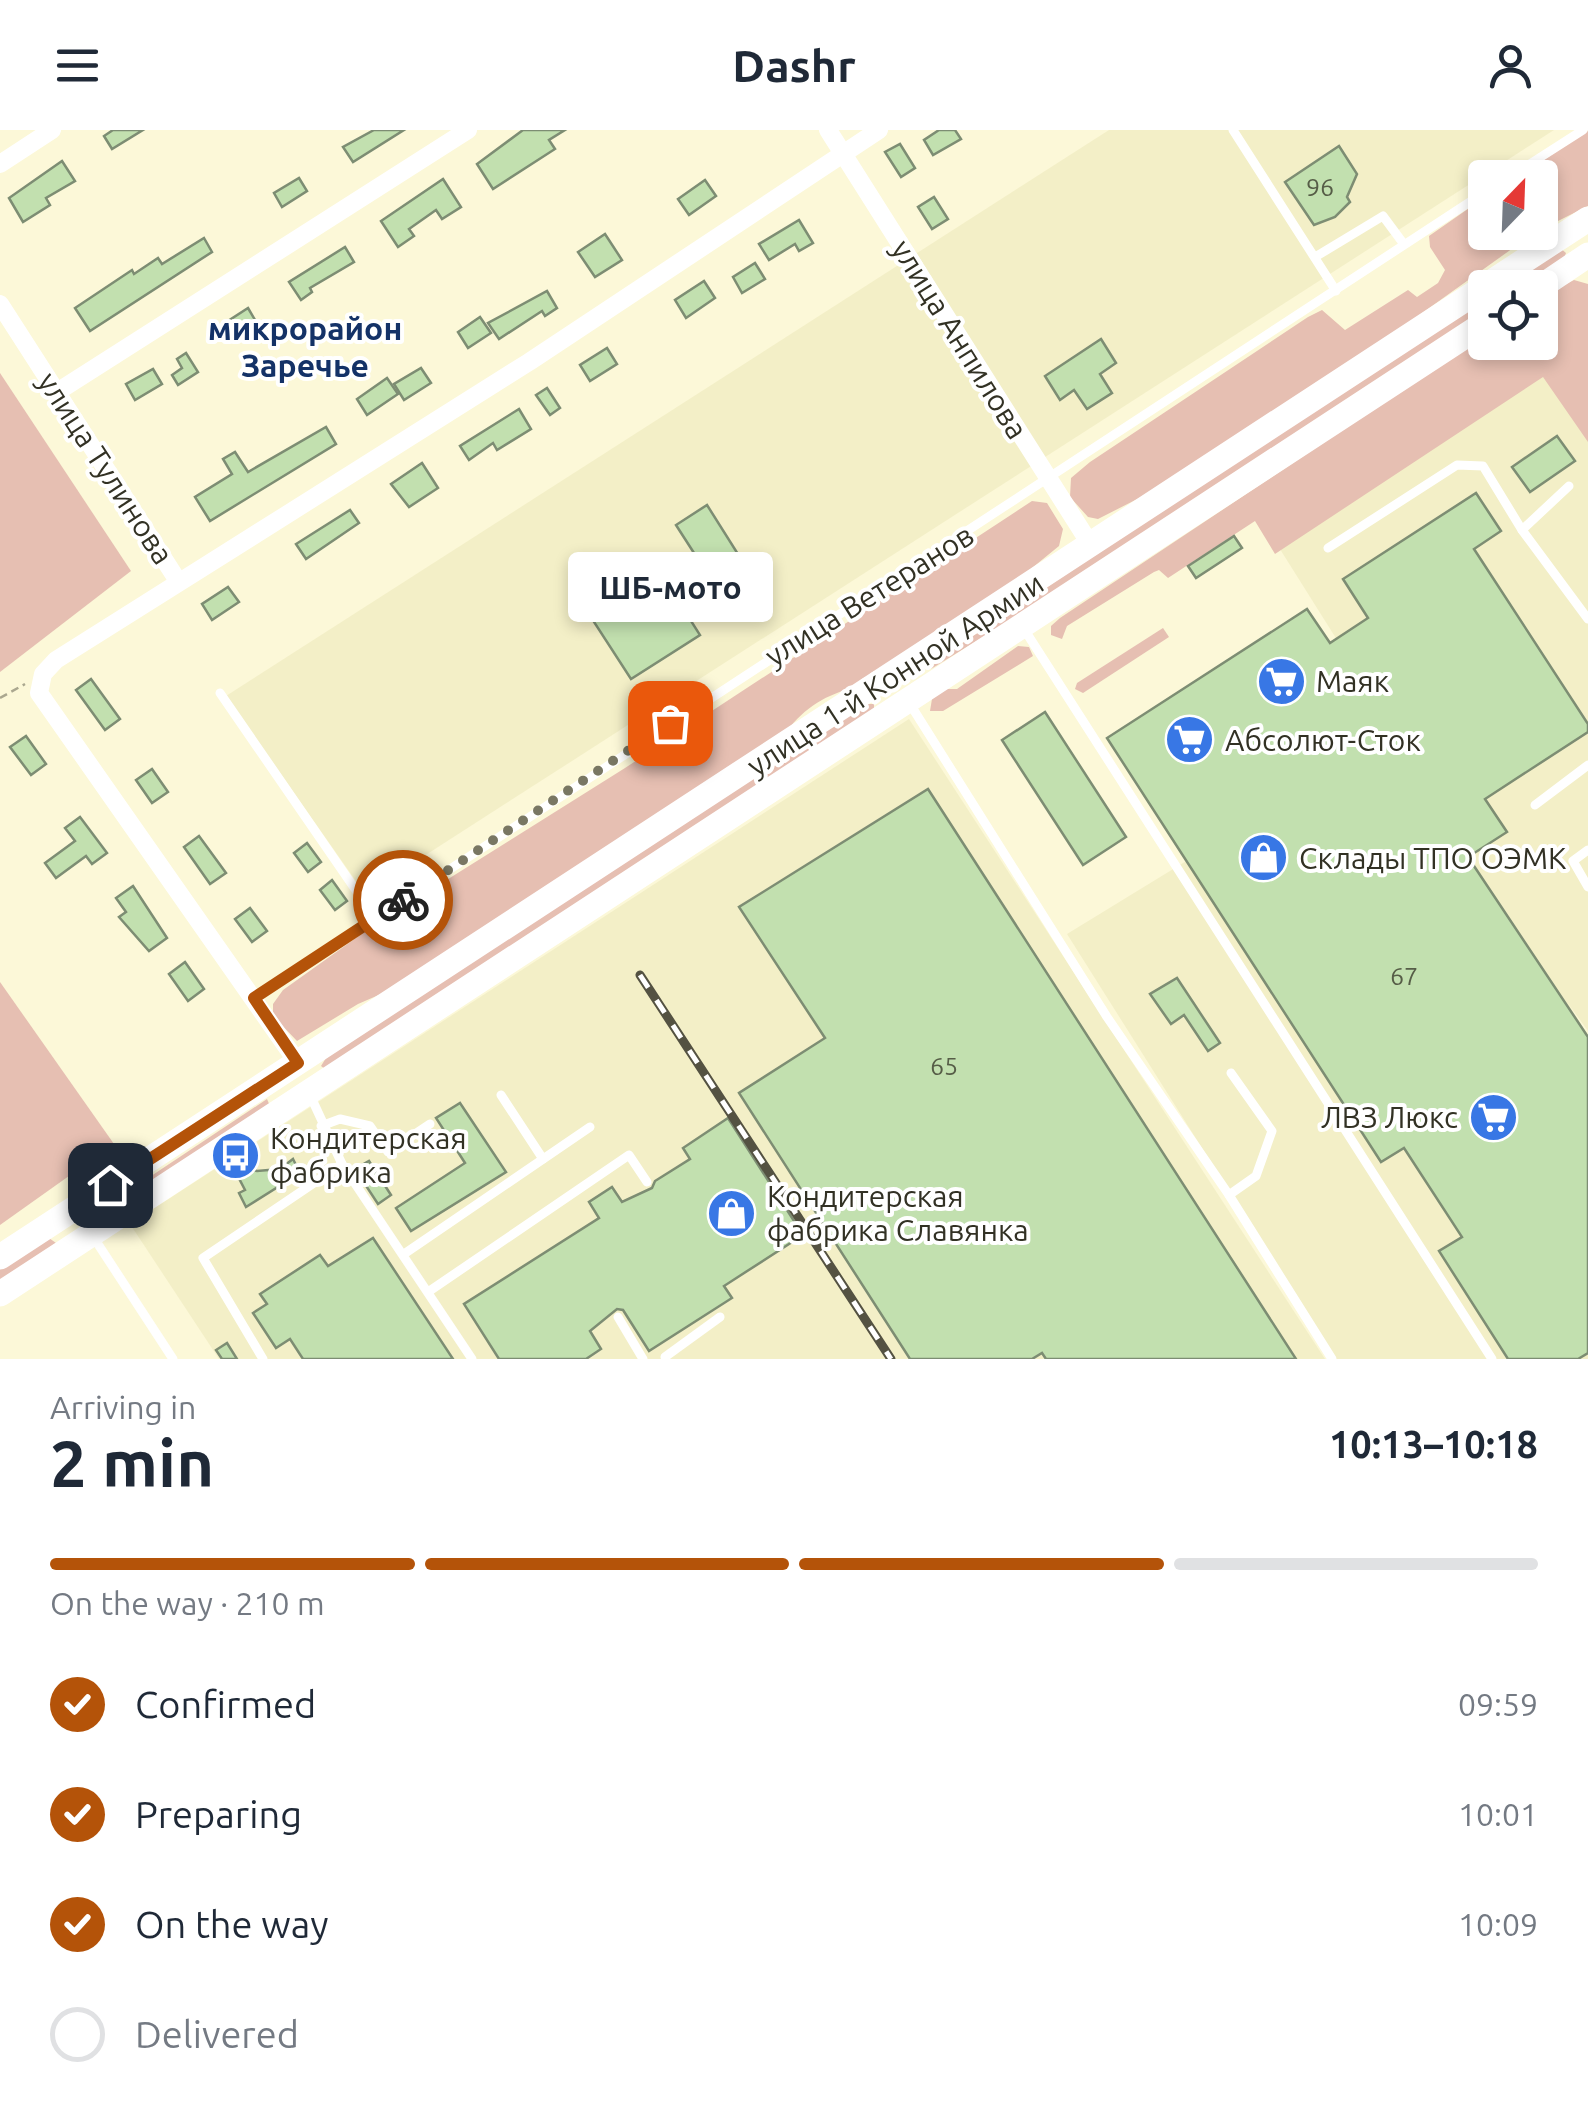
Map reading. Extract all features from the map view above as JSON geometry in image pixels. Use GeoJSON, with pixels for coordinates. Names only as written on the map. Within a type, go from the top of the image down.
{"type":"FeatureCollection","features":[{"type":"Feature","properties":{"kind":"main road"},"geometry":{"type":"LineString","coordinates":[[1558,275],[1588,254],[1580,224]]}},
{"type":"Feature","properties":{"kind":"main road","name":"улица 1-й Конной Армии"},"geometry":{"type":"LineString","coordinates":[[0,1257],[1092,547],[1580,224]]}},
{"type":"Feature","properties":{"kind":"main road","name":"улица 1-й Конной Армии"},"geometry":{"type":"LineString","coordinates":[[0,1294],[1468,335]]}},
{"type":"Feature","properties":{"kind":"main road"},"geometry":{"type":"LineString","coordinates":[[892,676],[908,702]]}},
{"type":"Feature","properties":{"kind":"main road"},"geometry":{"type":"LineString","coordinates":[[295,1065],[309,1092]]}},
{"type":"Feature","properties":{"kind":"main road"},"geometry":{"type":"LineString","coordinates":[[80,1204],[95,1233]]}},
{"type":"Feature","properties":{"kind":"street"},"geometry":{"type":"LineString","coordinates":[[0,164],[52,130]]}},
{"type":"Feature","properties":{"kind":"street"},"geometry":{"type":"LineString","coordinates":[[57,392],[468,130]]}},
{"type":"Feature","properties":{"kind":"street","name":"улица Анпилова"},"geometry":{"type":"LineString","coordinates":[[828,130],[1092,547]]}},
{"type":"Feature","properties":{"kind":"street"},"geometry":{"type":"LineString","coordinates":[[295,1065],[254,998],[39,693],[42,674],[56,660],[529,362],[879,130]]}},
{"type":"Feature","properties":{"kind":"street","name":"улица Тулинова"},"geometry":{"type":"LineString","coordinates":[[0,304],[178,581]]}},
{"type":"Feature","properties":{"kind":"lane"},"geometry":{"type":"LineString","coordinates":[[1233,130],[1336,291]]}},
{"type":"Feature","properties":{"kind":"lane"},"geometry":{"type":"LineString","coordinates":[[1536,160],[1583,130]]}},
{"type":"Feature","properties":{"kind":"lane","name":"улица Ветеранов"},"geometry":{"type":"LineString","coordinates":[[254,998],[768,658],[1049,481],[1468,203]]}},
{"type":"Feature","properties":{"kind":"lane"},"geometry":{"type":"LineString","coordinates":[[1315,257],[1384,216],[1403,243]]}},
{"type":"Feature","properties":{"kind":"lane"},"geometry":{"type":"LineString","coordinates":[[1328,548],[1457,465],[1483,466],[1522,530],[1585,606],[1588,618]]}},
{"type":"Feature","properties":{"kind":"lane"},"geometry":{"type":"LineString","coordinates":[[1522,530],[1569,486]]}},
{"type":"Feature","properties":{"kind":"lane"},"geometry":{"type":"LineString","coordinates":[[1023,628],[1492,1359]]}},
{"type":"Feature","properties":{"kind":"lane"},"geometry":{"type":"LineString","coordinates":[[220,693],[375,918]]}},
{"type":"Feature","properties":{"kind":"lane"},"geometry":{"type":"LineString","coordinates":[[908,702],[1107,1017],[1229,1195],[1332,1359]]}},
{"type":"Feature","properties":{"kind":"lane"},"geometry":{"type":"LineString","coordinates":[[1535,806],[1588,765]]}},
{"type":"Feature","properties":{"kind":"lane"},"geometry":{"type":"LineString","coordinates":[[1588,850],[1573,860],[1588,887]]}},
{"type":"Feature","properties":{"kind":"lane"},"geometry":{"type":"LineString","coordinates":[[1229,1195],[1256,1176],[1272,1131],[1232,1073]]}},
{"type":"Feature","properties":{"kind":"lane"},"geometry":{"type":"LineString","coordinates":[[309,1092],[342,1164],[472,1359]]}},
{"type":"Feature","properties":{"kind":"lane"},"geometry":{"type":"LineString","coordinates":[[501,1094],[543,1159]]}},
{"type":"Feature","properties":{"kind":"lane"},"geometry":{"type":"LineString","coordinates":[[322,1126],[340,1119],[370,1126],[388,1152],[430,1124]]}},
{"type":"Feature","properties":{"kind":"lane"},"geometry":{"type":"LineString","coordinates":[[404,1254],[590,1127]]}},
{"type":"Feature","properties":{"kind":"lane"},"geometry":{"type":"LineString","coordinates":[[428,1292],[629,1154],[647,1182]]}},
{"type":"Feature","properties":{"kind":"lane"},"geometry":{"type":"LineString","coordinates":[[262,1359],[203,1258],[342,1164]]}},
{"type":"Feature","properties":{"kind":"lane"},"geometry":{"type":"LineString","coordinates":[[95,1233],[173,1359]]}},
{"type":"Feature","properties":{"kind":"lane"},"geometry":{"type":"LineString","coordinates":[[618,1317],[643,1359]]}},
{"type":"Feature","properties":{"kind":"lane"},"geometry":{"type":"LineString","coordinates":[[664,1358],[720,1317]]}},
{"type":"Feature","properties":{"kind":"path"},"geometry":{"type":"LineString","coordinates":[[0,698],[42,674]]}},
{"type":"Feature","properties":{"kind":"shaded area"},"geometry":{"type":"Polygon","coordinates":[[[1109,130],[1554,130],[1507,160],[1468,160],[1468,185],[365,894],[226,696],[1109,130]]]}},
{"type":"Feature","properties":{"kind":"shaded area"},"geometry":{"type":"Polygon","coordinates":[[[1588,131],[1588,206],[1558,221],[1558,160],[1544,160],[1588,131]]]}},
{"type":"Feature","properties":{"kind":"shaded area"},"geometry":{"type":"Polygon","coordinates":[[[1468,209],[1468,250],[1510,250],[1482,270],[1468,270],[1468,280],[1372,349],[1157,489],[1098,519],[1088,517],[1070,497],[1071,478],[1090,462],[1308,317],[1322,310],[1345,330],[1408,290],[1417,297],[1438,283],[1445,270],[1430,247],[1429,236],[1468,209]]]}},
{"type":"Feature","properties":{"kind":"shaded area"},"geometry":{"type":"Polygon","coordinates":[[[1558,250],[1566,253],[1564,258],[1545,270],[1526,270],[1558,250]]]}},
{"type":"Feature","properties":{"kind":"shaded area"},"geometry":{"type":"Polygon","coordinates":[[[1574,280],[1588,284],[1588,442],[1543,377],[1275,554],[1255,521],[1168,578],[1159,570],[1154,572],[1067,626],[1062,639],[1051,635],[1051,626],[1060,618],[1468,346],[1468,360],[1558,360],[1558,288],[1574,280]]]}},
{"type":"Feature","properties":{"kind":"shaded area"},"geometry":{"type":"Polygon","coordinates":[[[1468,308],[1468,321],[1123,551],[931,669],[938,659],[1468,308]]]}},
{"type":"Feature","properties":{"kind":"shaded area"},"geometry":{"type":"Polygon","coordinates":[[[1588,311],[1588,1031],[1567,1002],[1588,1035],[1588,1359],[1335,1359],[1067,934],[1394,734],[1415,764],[1266,527],[1515,360],[1558,360],[1558,331],[1588,311]]]}},
{"type":"Feature","properties":{"kind":"shaded area"},"geometry":{"type":"Polygon","coordinates":[[[0,373],[131,571],[0,672],[0,373]]]}},
{"type":"Feature","properties":{"kind":"shaded area"},"geometry":{"type":"Polygon","coordinates":[[[1032,501],[1047,503],[1063,529],[1059,546],[1021,577],[855,687],[817,703],[787,731],[388,991],[358,1004],[297,1041],[273,1016],[273,1004],[283,990],[370,928],[625,768],[1032,501]]]}},
{"type":"Feature","properties":{"kind":"shaded area"},"geometry":{"type":"Polygon","coordinates":[[[1163,628],[1169,637],[1083,693],[1075,689],[1077,683],[1163,628]]]}},
{"type":"Feature","properties":{"kind":"shaded area"},"geometry":{"type":"Polygon","coordinates":[[[1018,646],[1029,647],[1033,656],[943,711],[930,711],[932,699],[944,689],[957,689],[1018,646]]]}},
{"type":"Feature","properties":{"kind":"shaded area"},"geometry":{"type":"Polygon","coordinates":[[[867,704],[874,704],[874,709],[325,1069],[321,1066],[326,1058],[867,704]]]}},
{"type":"Feature","properties":{"kind":"shaded area"},"geometry":{"type":"Polygon","coordinates":[[[909,719],[1325,1359],[219,1359],[130,1224],[909,719]]]}},
{"type":"Feature","properties":{"kind":"shaded area"},"geometry":{"type":"Polygon","coordinates":[[[0,982],[114,1144],[0,1225],[0,982]]]}},
{"type":"Feature","properties":{"kind":"shaded area"},"geometry":{"type":"Polygon","coordinates":[[[267,1099],[270,1106],[124,1201],[115,1200],[267,1099]]]}},
{"type":"Feature","properties":{"kind":"shaded area"},"geometry":{"type":"Polygon","coordinates":[[[49,1238],[56,1243],[0,1282],[0,1269],[49,1238]]]}},
{"type":"Feature","properties":{"kind":"building"},"geometry":{"type":"Polygon","coordinates":[[[113,130],[143,130],[112,149],[104,136],[113,130]]]}},
{"type":"Feature","properties":{"kind":"building"},"geometry":{"type":"Polygon","coordinates":[[[374,130],[404,130],[353,162],[343,147],[374,130]]]}},
{"type":"Feature","properties":{"kind":"building"},"geometry":{"type":"Polygon","coordinates":[[[523,130],[565,130],[549,140],[555,149],[493,189],[477,164],[523,130]]]}},
{"type":"Feature","properties":{"kind":"building"},"geometry":{"type":"Polygon","coordinates":[[[939,130],[955,130],[961,139],[933,155],[924,140],[939,130]]]}},
{"type":"Feature","properties":{"kind":"building"},"geometry":{"type":"Polygon","coordinates":[[[900,144],[915,168],[901,177],[885,152],[900,144]]]}},
{"type":"Feature","properties":{"kind":"building"},"geometry":{"type":"Polygon","coordinates":[[[1339,146],[1357,174],[1347,197],[1350,202],[1335,217],[1314,225],[1285,182],[1339,146]]]}},
{"type":"Feature","properties":{"kind":"building"},"geometry":{"type":"Polygon","coordinates":[[[62,161],[75,181],[46,198],[50,205],[23,222],[9,198],[62,161]]]}},
{"type":"Feature","properties":{"kind":"building"},"geometry":{"type":"Polygon","coordinates":[[[299,178],[307,191],[282,207],[274,193],[299,178]]]}},
{"type":"Feature","properties":{"kind":"building"},"geometry":{"type":"Polygon","coordinates":[[[443,179],[461,207],[442,219],[436,210],[409,229],[414,236],[398,247],[381,221],[443,179]]]}},
{"type":"Feature","properties":{"kind":"building"},"geometry":{"type":"Polygon","coordinates":[[[705,180],[716,196],[689,215],[678,199],[705,180]]]}},
{"type":"Feature","properties":{"kind":"building"},"geometry":{"type":"Polygon","coordinates":[[[934,197],[948,219],[932,229],[918,207],[934,197]]]}},
{"type":"Feature","properties":{"kind":"building"},"geometry":{"type":"Polygon","coordinates":[[[799,220],[813,243],[799,251],[795,244],[769,260],[759,244],[799,220]]]}},
{"type":"Feature","properties":{"kind":"building"},"geometry":{"type":"Polygon","coordinates":[[[605,234],[622,260],[595,277],[578,252],[605,234]]]}},
{"type":"Feature","properties":{"kind":"building"},"geometry":{"type":"Polygon","coordinates":[[[204,238],[212,252],[90,331],[75,308],[132,270],[134,274],[158,258],[162,264],[204,238]]]}},
{"type":"Feature","properties":{"kind":"building"},"geometry":{"type":"Polygon","coordinates":[[[345,247],[354,262],[310,288],[312,292],[301,300],[289,282],[345,247]]]}},
{"type":"Feature","properties":{"kind":"building"},"geometry":{"type":"Polygon","coordinates":[[[755,263],[765,279],[742,293],[733,277],[755,263]]]}},
{"type":"Feature","properties":{"kind":"building"},"geometry":{"type":"Polygon","coordinates":[[[704,281],[715,298],[686,318],[675,300],[704,281]]]}},
{"type":"Feature","properties":{"kind":"building"},"geometry":{"type":"Polygon","coordinates":[[[547,291],[557,308],[545,316],[542,311],[499,339],[488,323],[547,291]]]}},
{"type":"Feature","properties":{"kind":"building"},"geometry":{"type":"Polygon","coordinates":[[[248,308],[258,325],[235,339],[225,323],[248,308]]]}},
{"type":"Feature","properties":{"kind":"building"},"geometry":{"type":"Polygon","coordinates":[[[480,317],[491,333],[468,348],[458,332],[480,317]]]}},
{"type":"Feature","properties":{"kind":"building"},"geometry":{"type":"Polygon","coordinates":[[[1101,339],[1116,363],[1100,374],[1112,393],[1087,409],[1074,390],[1060,400],[1045,376],[1101,339]]]}},
{"type":"Feature","properties":{"kind":"building"},"geometry":{"type":"Polygon","coordinates":[[[607,348],[617,364],[590,381],[580,365],[607,348]]]}},
{"type":"Feature","properties":{"kind":"building"},"geometry":{"type":"Polygon","coordinates":[[[186,353],[198,372],[178,385],[172,375],[182,368],[177,359],[186,353]]]}},
{"type":"Feature","properties":{"kind":"building"},"geometry":{"type":"Polygon","coordinates":[[[421,368],[431,383],[404,400],[394,384],[421,368]]]}},
{"type":"Feature","properties":{"kind":"building"},"geometry":{"type":"Polygon","coordinates":[[[153,369],[162,384],[135,400],[126,384],[153,369]]]}},
{"type":"Feature","properties":{"kind":"building"},"geometry":{"type":"Polygon","coordinates":[[[387,378],[398,394],[367,415],[357,399],[387,378]]]}},
{"type":"Feature","properties":{"kind":"building"},"geometry":{"type":"Polygon","coordinates":[[[547,388],[560,408],[550,415],[536,395],[547,388]]]}},
{"type":"Feature","properties":{"kind":"building"},"geometry":{"type":"Polygon","coordinates":[[[519,409],[531,429],[497,450],[493,443],[469,460],[460,446],[519,409]]]}},
{"type":"Feature","properties":{"kind":"building"},"geometry":{"type":"Polygon","coordinates":[[[326,427],[336,444],[210,521],[195,497],[232,474],[223,459],[235,452],[248,472],[326,427]]]}},
{"type":"Feature","properties":{"kind":"building"},"geometry":{"type":"Polygon","coordinates":[[[1557,436],[1575,461],[1530,492],[1512,467],[1557,436]]]}},
{"type":"Feature","properties":{"kind":"building"},"geometry":{"type":"Polygon","coordinates":[[[422,463],[438,488],[409,507],[391,484],[422,463]]]}},
{"type":"Feature","properties":{"kind":"building"},"geometry":{"type":"Polygon","coordinates":[[[1476,493],[1501,531],[1474,549],[1588,724],[1588,732],[1485,799],[1507,832],[1468,857],[1588,1037],[1588,1353],[1578,1359],[1508,1359],[1439,1251],[1462,1237],[1404,1148],[1381,1162],[1107,738],[1307,609],[1330,643],[1368,618],[1343,579],[1476,493]]]}},
{"type":"Feature","properties":{"kind":"building"},"geometry":{"type":"Polygon","coordinates":[[[707,505],[765,597],[747,608],[725,572],[712,581],[676,525],[707,505]]]}},
{"type":"Feature","properties":{"kind":"building"},"geometry":{"type":"Polygon","coordinates":[[[350,510],[359,523],[306,559],[296,544],[350,510]]]}},
{"type":"Feature","properties":{"kind":"building"},"geometry":{"type":"Polygon","coordinates":[[[1234,536],[1242,548],[1196,578],[1188,566],[1234,536]]]}},
{"type":"Feature","properties":{"kind":"building"},"geometry":{"type":"Polygon","coordinates":[[[653,561],[700,635],[631,679],[583,605],[653,561]]]}},
{"type":"Feature","properties":{"kind":"building"},"geometry":{"type":"Polygon","coordinates":[[[228,587],[239,602],[212,620],[202,604],[228,587]]]}},
{"type":"Feature","properties":{"kind":"building"},"geometry":{"type":"Polygon","coordinates":[[[91,679],[120,719],[105,730],[76,690],[91,679]]]}},
{"type":"Feature","properties":{"kind":"building"},"geometry":{"type":"Polygon","coordinates":[[[1045,712],[1126,837],[1083,865],[1002,740],[1045,712]]]}},
{"type":"Feature","properties":{"kind":"building"},"geometry":{"type":"Polygon","coordinates":[[[26,736],[46,764],[31,775],[10,747],[26,736]]]}},
{"type":"Feature","properties":{"kind":"building"},"geometry":{"type":"Polygon","coordinates":[[[152,769],[168,792],[152,803],[136,780],[152,769]]]}},
{"type":"Feature","properties":{"kind":"building"},"geometry":{"type":"Polygon","coordinates":[[[928,789],[1296,1359],[1046,1359],[1042,1353],[1032,1359],[910,1359],[739,1093],[825,1038],[739,907],[928,789]]]}},
{"type":"Feature","properties":{"kind":"building"},"geometry":{"type":"Polygon","coordinates":[[[80,817],[107,853],[92,864],[86,856],[56,878],[45,863],[75,841],[65,828],[80,817]]]}},
{"type":"Feature","properties":{"kind":"building"},"geometry":{"type":"Polygon","coordinates":[[[199,836],[226,873],[210,884],[184,847],[199,836]]]}},
{"type":"Feature","properties":{"kind":"building"},"geometry":{"type":"Polygon","coordinates":[[[307,843],[321,862],[308,872],[294,853],[307,843]]]}},
{"type":"Feature","properties":{"kind":"building"},"geometry":{"type":"Polygon","coordinates":[[[332,880],[347,901],[335,910],[320,890],[332,880]]]}},
{"type":"Feature","properties":{"kind":"building"},"geometry":{"type":"Polygon","coordinates":[[[133,886],[167,938],[149,951],[119,917],[126,912],[116,898],[133,886]]]}},
{"type":"Feature","properties":{"kind":"building"},"geometry":{"type":"Polygon","coordinates":[[[250,908],[267,931],[252,942],[235,919],[250,908]]]}},
{"type":"Feature","properties":{"kind":"building"},"geometry":{"type":"Polygon","coordinates":[[[185,962],[204,989],[188,1001],[169,974],[185,962]]]}},
{"type":"Feature","properties":{"kind":"building"},"geometry":{"type":"Polygon","coordinates":[[[1177,978],[1220,1043],[1208,1051],[1184,1015],[1171,1024],[1150,994],[1177,978]]]}},
{"type":"Feature","properties":{"kind":"building"},"geometry":{"type":"Polygon","coordinates":[[[460,1103],[506,1172],[411,1231],[396,1208],[465,1163],[436,1118],[460,1103]]]}},
{"type":"Feature","properties":{"kind":"building"},"geometry":{"type":"Polygon","coordinates":[[[728,1118],[803,1235],[724,1286],[732,1298],[649,1351],[623,1310],[617,1309],[590,1331],[601,1349],[586,1359],[499,1359],[464,1304],[599,1218],[589,1202],[612,1187],[622,1202],[652,1188],[655,1181],[690,1159],[683,1148],[728,1118]]]}},
{"type":"Feature","properties":{"kind":"building"},"geometry":{"type":"Polygon","coordinates":[[[293,1159],[300,1173],[246,1207],[239,1193],[245,1190],[231,1163],[257,1171],[280,1169],[293,1159]]]}},
{"type":"Feature","properties":{"kind":"building"},"geometry":{"type":"Polygon","coordinates":[[[369,1161],[391,1195],[378,1204],[355,1169],[369,1161]]]}},
{"type":"Feature","properties":{"kind":"building"},"geometry":{"type":"Polygon","coordinates":[[[373,1238],[453,1359],[303,1359],[290,1339],[276,1348],[253,1313],[267,1304],[260,1294],[320,1255],[328,1266],[373,1238]]]}},
{"type":"Feature","properties":{"kind":"building"},"geometry":{"type":"Polygon","coordinates":[[[227,1343],[237,1359],[222,1359],[216,1350],[227,1343]]]}},
{"type":"Feature","properties":{"kind":"railway"},"geometry":{"type":"LineString","coordinates":[[640,975],[891,1359]]}},
{"type":"Feature","properties":{"kind":"way so far"},"geometry":{"type":"LineString","coordinates":[[403,900],[670,723]]}},
{"type":"Feature","properties":{"kind":"place","name":"Маяк"},"geometry":{"type":"Point","coordinates":[1281,681]}},
{"type":"Feature","properties":{"kind":"place","name":"ШБ-мото"},"geometry":{"type":"Point","coordinates":[670,723]}},
{"type":"Feature","properties":{"kind":"place","name":"Абсолют-Сток"},"geometry":{"type":"Point","coordinates":[1190,740]}},
{"type":"Feature","properties":{"kind":"place","name":"Склады ТПО ОЭМК"},"geometry":{"type":"Point","coordinates":[1264,858]}},
{"type":"Feature","properties":{"kind":"place","name":"ЛВЗ Люкс"},"geometry":{"type":"Point","coordinates":[1493,1117]}},
{"type":"Feature","properties":{"kind":"place","name":"Кондитерская фабрика"},"geometry":{"type":"Point","coordinates":[235,1155]}},
{"type":"Feature","properties":{"kind":"place","name":"Кондитерская фабрика Славянка"},"geometry":{"type":"Point","coordinates":[732,1213]}},
{"type":"Feature","properties":{"kind":"district","name":"микрорайон Заречье"},"geometry":{"type":"Point","coordinates":[305,346]}},
{"type":"Feature","properties":{"kind":"route"},"geometry":{"type":"LineString","coordinates":[[110,1185],[298,1063],[254,998],[403,900]]}}]}
